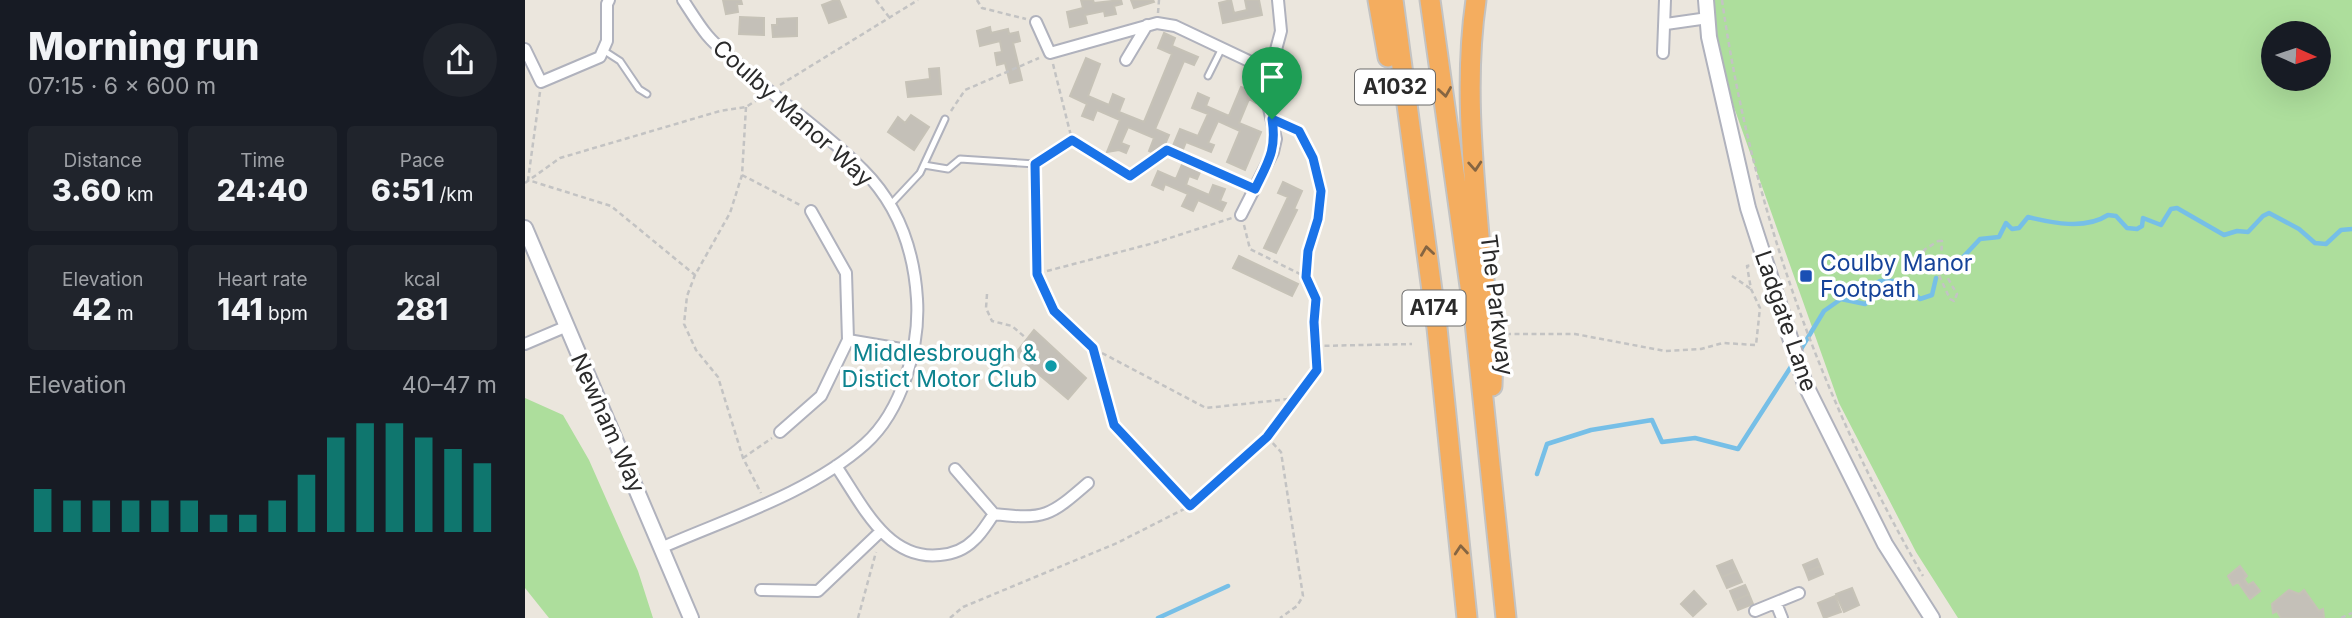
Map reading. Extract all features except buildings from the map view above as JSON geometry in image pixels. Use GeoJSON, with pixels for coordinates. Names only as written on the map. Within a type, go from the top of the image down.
{"type":"FeatureCollection","features":[{"type":"Feature","properties":{"kind":"highway","name":"A1032"},"geometry":{"type":"LineString","coordinates":[[1378,0],[1389,62],[1416,174]]}},
{"type":"Feature","properties":{"kind":"highway","name":"A174"},"geometry":{"type":"LineString","coordinates":[[1392,0],[1440,355],[1467,618]]}},
{"type":"Feature","properties":{"kind":"highway","name":"The Parkway"},"geometry":{"type":"LineString","coordinates":[[1430,0],[1475,323],[1506,618]]}},
{"type":"Feature","properties":{"kind":"highway","name":"A174"},"geometry":{"type":"LineString","coordinates":[[1476,0],[1471,52],[1471,113],[1480,246],[1493,360],[1489,446]]}},
{"type":"Feature","properties":{"kind":"main road","name":"Ladgate Lane"},"geometry":{"type":"LineString","coordinates":[[1706,0],[1720,89],[1748,208],[1805,384],[1885,544],[1932,618]]}},
{"type":"Feature","properties":{"kind":"main road","name":"Newham Way"},"geometry":{"type":"LineString","coordinates":[[525,228],[691,618]]}},
{"type":"Feature","properties":{"kind":"street"},"geometry":{"type":"LineString","coordinates":[[525,49],[541,82],[600,57],[607,41],[609,0]]}},
{"type":"Feature","properties":{"kind":"street","name":"Coulby Manor Way"},"geometry":{"type":"LineString","coordinates":[[663,547],[797,489],[836,466],[867,443],[887,415],[902,386],[913,351],[918,320],[916,281],[909,243],[891,204],[845,154],[769,92],[708,36],[683,0]]}},
{"type":"Feature","properties":{"kind":"street"},"geometry":{"type":"LineString","coordinates":[[1241,215],[1273,152],[1276,139],[1265,91],[1282,31],[1278,0]]}},
{"type":"Feature","properties":{"kind":"street"},"geometry":{"type":"LineString","coordinates":[[1663,53],[1665,0]]}},
{"type":"Feature","properties":{"kind":"street"},"geometry":{"type":"LineString","coordinates":[[1666,24],[1708,18]]}},
{"type":"Feature","properties":{"kind":"street"},"geometry":{"type":"LineString","coordinates":[[1036,22],[1050,53],[1147,25],[1175,26],[1270,71]]}},
{"type":"Feature","properties":{"kind":"street"},"geometry":{"type":"LineString","coordinates":[[1126,60],[1147,25]]}},
{"type":"Feature","properties":{"kind":"street"},"geometry":{"type":"LineString","coordinates":[[780,432],[821,396],[848,340],[846,274],[811,211]]}},
{"type":"Feature","properties":{"kind":"street"},"geometry":{"type":"LineString","coordinates":[[525,344],[565,327]]}},
{"type":"Feature","properties":{"kind":"street"},"geometry":{"type":"LineString","coordinates":[[848,340],[913,351]]}},
{"type":"Feature","properties":{"kind":"street"},"geometry":{"type":"LineString","coordinates":[[836,466],[880,532],[901,548],[924,557],[953,554],[975,540],[994,514]]}},
{"type":"Feature","properties":{"kind":"street"},"geometry":{"type":"LineString","coordinates":[[955,469],[994,514],[1027,518],[1057,511],[1088,484]]}},
{"type":"Feature","properties":{"kind":"street"},"geometry":{"type":"LineString","coordinates":[[761,590],[818,591],[880,532]]}},
{"type":"Feature","properties":{"kind":"street"},"geometry":{"type":"LineString","coordinates":[[1755,611],[1799,593]]}},
{"type":"Feature","properties":{"kind":"street"},"geometry":{"type":"LineString","coordinates":[[1776,603],[1782,618]]}},
{"type":"Feature","properties":{"kind":"lane"},"geometry":{"type":"LineString","coordinates":[[1208,76],[1222,48]]}},
{"type":"Feature","properties":{"kind":"lane"},"geometry":{"type":"LineString","coordinates":[[603,50],[620,61],[639,89],[647,94]]}},
{"type":"Feature","properties":{"kind":"lane"},"geometry":{"type":"LineString","coordinates":[[891,204],[920,173],[945,119]]}},
{"type":"Feature","properties":{"kind":"lane"},"geometry":{"type":"LineString","coordinates":[[923,165],[948,169],[960,159],[1035,164],[1037,274],[1054,311],[1093,348]]}},
{"type":"Feature","properties":{"kind":"path"},"geometry":{"type":"LineString","coordinates":[[876,0],[889,17]]}},
{"type":"Feature","properties":{"kind":"path"},"geometry":{"type":"LineString","coordinates":[[526,181],[559,158],[720,111],[746,107],[918,0]]}},
{"type":"Feature","properties":{"kind":"path"},"geometry":{"type":"LineString","coordinates":[[978,0],[982,8],[1036,22]]}},
{"type":"Feature","properties":{"kind":"path"},"geometry":{"type":"LineString","coordinates":[[1722,0],[1734,78],[1770,221],[1798,311],[1842,422],[1892,522],[1924,578]]}},
{"type":"Feature","properties":{"kind":"path"},"geometry":{"type":"LineString","coordinates":[[945,119],[965,90],[1050,53],[1072,140],[1130,176],[1167,150],[1255,189]]}},
{"type":"Feature","properties":{"kind":"path"},"geometry":{"type":"LineString","coordinates":[[526,181],[541,82]]}},
{"type":"Feature","properties":{"kind":"path"},"geometry":{"type":"LineString","coordinates":[[746,107],[742,175],[730,213],[695,275],[687,296],[684,324],[696,350],[718,377],[743,458],[765,502]]}},
{"type":"Feature","properties":{"kind":"path"},"geometry":{"type":"LineString","coordinates":[[950,618],[963,607],[1117,543],[1190,506],[1267,437],[1317,370],[1314,322],[1316,299],[1306,277],[1308,251],[1318,219],[1321,191],[1313,158],[1299,131],[1272,119]]}},
{"type":"Feature","properties":{"kind":"path"},"geometry":{"type":"LineString","coordinates":[[1035,164],[1072,140]]}},
{"type":"Feature","properties":{"kind":"path"},"geometry":{"type":"LineString","coordinates":[[742,175],[811,211]]}},
{"type":"Feature","properties":{"kind":"path"},"geometry":{"type":"LineString","coordinates":[[526,181],[611,206],[695,275]]}},
{"type":"Feature","properties":{"kind":"path"},"geometry":{"type":"LineString","coordinates":[[1037,274],[1154,243],[1241,215],[1250,249],[1306,277]]}},
{"type":"Feature","properties":{"kind":"path"},"geometry":{"type":"LineString","coordinates":[[1938,241],[1942,241],[1943,245],[1939,256],[1943,273],[1957,294],[1954,301],[1950,299],[1936,269],[1925,258],[1924,250],[1938,241]]}},
{"type":"Feature","properties":{"kind":"path"},"geometry":{"type":"LineString","coordinates":[[1506,334],[1575,334],[1665,351],[1701,349],[1723,343],[1756,345],[1760,308],[1751,289],[1747,266]]}},
{"type":"Feature","properties":{"kind":"path"},"geometry":{"type":"LineString","coordinates":[[1732,276],[1751,289]]}},
{"type":"Feature","properties":{"kind":"path"},"geometry":{"type":"LineString","coordinates":[[987,294],[986,308],[992,321],[1012,326],[1027,339]]}},
{"type":"Feature","properties":{"kind":"path"},"geometry":{"type":"LineString","coordinates":[[1316,346],[1412,344]]}},
{"type":"Feature","properties":{"kind":"path"},"geometry":{"type":"LineString","coordinates":[[1093,348],[1206,408],[1298,398]]}},
{"type":"Feature","properties":{"kind":"path"},"geometry":{"type":"LineString","coordinates":[[1093,348],[1114,425],[1190,506]]}},
{"type":"Feature","properties":{"kind":"path"},"geometry":{"type":"LineString","coordinates":[[743,458],[780,432]]}},
{"type":"Feature","properties":{"kind":"path"},"geometry":{"type":"LineString","coordinates":[[1267,437],[1281,452],[1303,596],[1297,606],[1280,618]]}},
{"type":"Feature","properties":{"kind":"path"},"geometry":{"type":"LineString","coordinates":[[858,618],[880,532]]}},
{"type":"Feature","properties":{"kind":"path"},"geometry":{"type":"LineString","coordinates":[[2341,618],[2352,612]]}},
{"type":"Feature","properties":{"kind":"green space"},"geometry":{"type":"Polygon","coordinates":[[[1711,0],[2352,0],[2352,618],[1958,618],[1916,552],[1839,403],[1709,37],[1711,0]]]}},
{"type":"Feature","properties":{"kind":"green space"},"geometry":{"type":"Polygon","coordinates":[[[525,398],[563,415],[589,460],[638,571],[653,618],[549,618],[525,588],[525,398]]]}},
{"type":"Feature","properties":{"kind":"waterway"},"geometry":{"type":"LineString","coordinates":[[1952,269],[1980,239],[1999,237],[2006,223],[2012,229],[2019,228],[2028,217],[2079,224],[2099,220],[2108,215],[2116,216],[2127,228],[2137,229],[2142,226],[2143,218],[2161,225],[2171,209],[2177,208],[2224,235],[2237,231],[2248,232],[2269,213],[2299,229],[2315,243],[2326,244],[2341,230],[2352,229]]}},
{"type":"Feature","properties":{"kind":"waterway"},"geometry":{"type":"LineString","coordinates":[[1798,354],[1824,311],[1841,299],[1865,304],[1870,301],[1873,285],[1880,281],[1901,281],[1920,299],[1932,295],[1936,278]]}},
{"type":"Feature","properties":{"kind":"waterway"},"geometry":{"type":"LineString","coordinates":[[1537,474],[1547,444],[1591,430],[1652,420],[1662,442],[1695,438],[1738,449],[1794,362]]}},
{"type":"Feature","properties":{"kind":"waterway"},"geometry":{"type":"LineString","coordinates":[[1158,618],[1228,586]]}},
{"type":"Feature","properties":{"kind":"place","name":"Coulby Manor Footpath"},"geometry":{"type":"Point","coordinates":[1806,276]}},
{"type":"Feature","properties":{"kind":"place","name":"Middlesbrough & Distict Motor Club"},"geometry":{"type":"Point","coordinates":[1051,366]}},
{"type":"Feature","properties":{"kind":"route"},"geometry":{"type":"LineString","coordinates":[[1272,119],[1299,131],[1313,158],[1321,191],[1318,219],[1308,251],[1306,277],[1316,299],[1314,322],[1317,370],[1267,437],[1190,506],[1114,425],[1093,348],[1054,311],[1037,274],[1035,164],[1072,140],[1130,176],[1167,150],[1255,189],[1273,152],[1276,139],[1272,119]]}}]}
